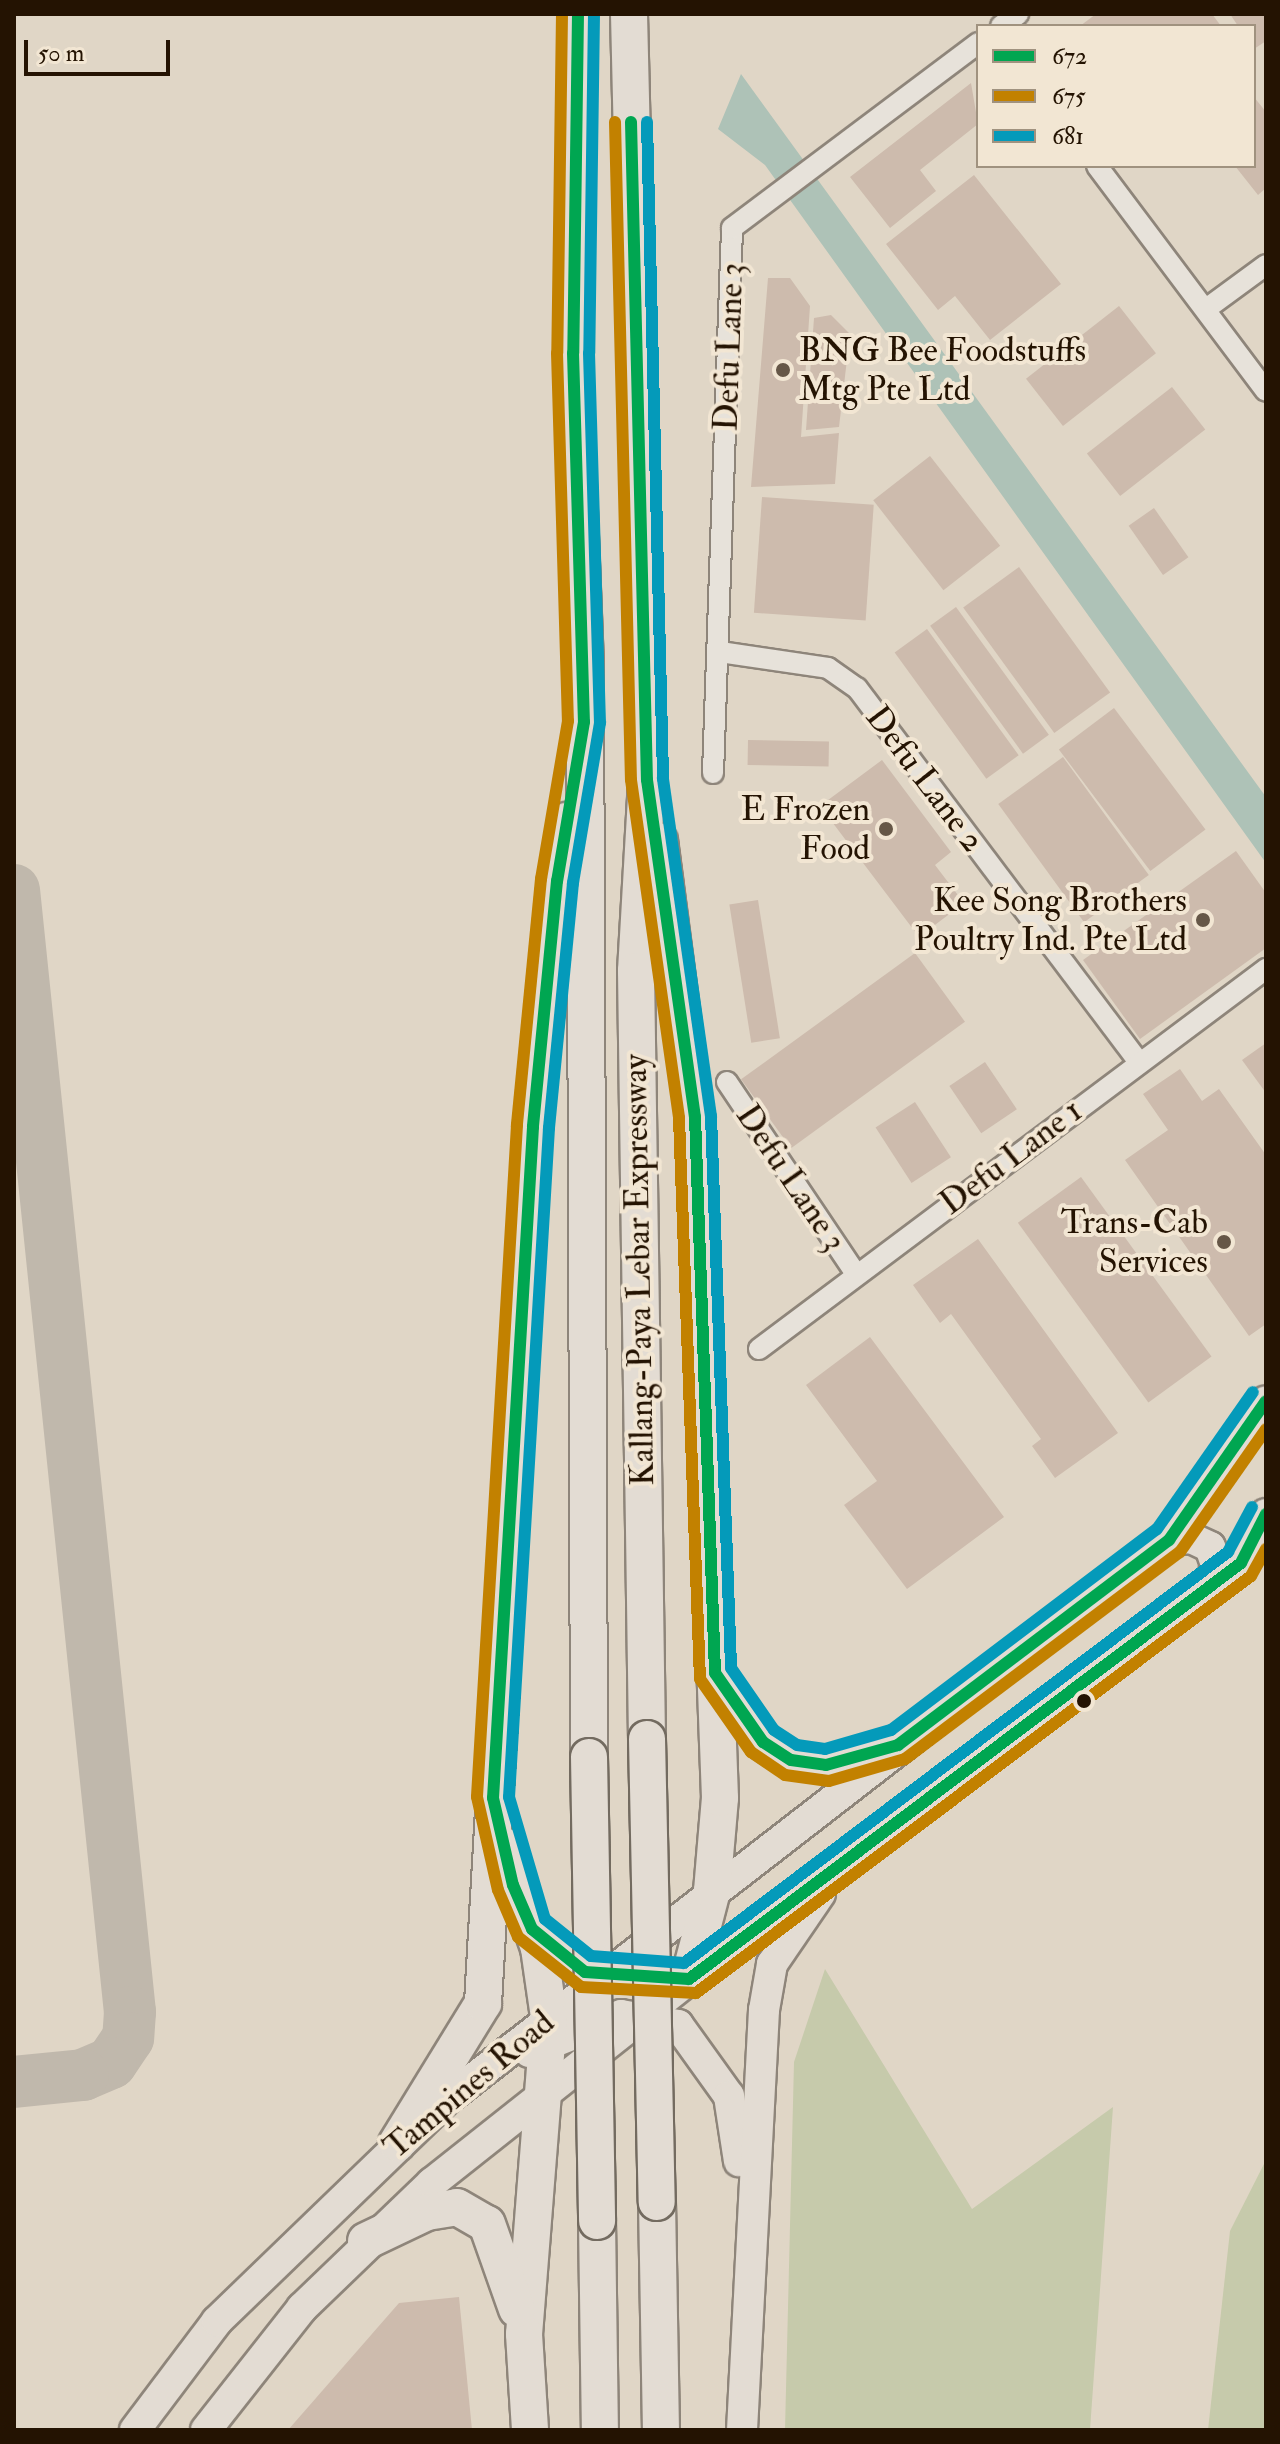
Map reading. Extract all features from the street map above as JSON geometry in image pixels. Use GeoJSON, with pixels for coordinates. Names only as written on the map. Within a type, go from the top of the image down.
{"type":"FeatureCollection","features":[{"type":"Feature","properties":{"kind":"highway","name":"Kallang-Paya Lebar Expressway"},"geometry":{"type":"LineString","coordinates":[[578,14],[573,353],[584,722],[586,1314],[600,2430]]}},
{"type":"Feature","properties":{"kind":"highway","name":"Kallang-Paya Lebar Expressway"},"geometry":{"type":"LineString","coordinates":[[629,14],[647,780],[636,971],[637,1316],[661,2430]]}},
{"type":"Feature","properties":{"kind":"highway"},"geometry":{"type":"LineString","coordinates":[[397,2143],[483,2003],[533,1127],[557,881],[584,722]]}},
{"type":"Feature","properties":{"kind":"highway"},"geometry":{"type":"LineString","coordinates":[[532,1929],[569,1964],[604,1976],[689,1979],[712,1891],[720,1798],[695,1117],[647,780]]}},
{"type":"Feature","properties":{"kind":"highway"},"geometry":{"type":"LineString","coordinates":[[715,1673],[763,1742],[791,1760],[826,1765],[898,1745]]}},
{"type":"Feature","properties":{"kind":"highway"},"geometry":{"type":"LineString","coordinates":[[493,1798],[513,1885],[532,1929],[549,2030],[524,2334],[530,2430]]}},
{"type":"Feature","properties":{"kind":"highway"},"geometry":{"type":"LineString","coordinates":[[366,2241],[427,2212],[457,2207],[487,2224],[524,2334]]}},
{"type":"Feature","properties":{"kind":"main road","name":"Tampines Road"},"geometry":{"type":"LineString","coordinates":[[135,2430],[217,2321],[397,2143],[465,2085],[549,2030],[604,1976],[898,1745],[1169,1540],[1266,1401]]}},
{"type":"Feature","properties":{"kind":"main road","name":"Tampines Road"},"geometry":{"type":"LineString","coordinates":[[206,2430],[262,2355],[366,2241],[545,2099],[689,1979],[1241,1563],[1266,1514]]}},
{"type":"Feature","properties":{"kind":"main road"},"geometry":{"type":"LineString","coordinates":[[1169,1540],[1191,1538],[1210,1547],[1216,1564],[1211,1585]]}},
{"type":"Feature","properties":{"kind":"main road"},"geometry":{"type":"LineString","coordinates":[[742,2430],[745,2291],[772,1964],[846,1861]]}},
{"type":"Feature","properties":{"kind":"main road"},"geometry":{"type":"LineString","coordinates":[[549,2030],[647,2014],[678,2025],[729,2096],[738,2128],[745,2291]]}},
{"type":"Feature","properties":{"kind":"street","name":"Defu Lane 3"},"geometry":{"type":"LineString","coordinates":[[713,773],[720,652],[732,228],[976,44]]}},
{"type":"Feature","properties":{"kind":"street"},"geometry":{"type":"LineString","coordinates":[[1099,168],[1266,391]]}},
{"type":"Feature","properties":{"kind":"street"},"geometry":{"type":"LineString","coordinates":[[1206,309],[1266,265]]}},
{"type":"Feature","properties":{"kind":"street","name":"Defu Lane 2"},"geometry":{"type":"LineString","coordinates":[[720,652],[828,668],[857,688],[1139,1062]]}},
{"type":"Feature","properties":{"kind":"street","name":"Defu Lane 1"},"geometry":{"type":"LineString","coordinates":[[759,1349],[1266,969]]}},
{"type":"Feature","properties":{"kind":"street","name":"Defu Lane 3"},"geometry":{"type":"LineString","coordinates":[[727,1082],[856,1274]]}},
{"type":"Feature","properties":{"kind":"green space"},"geometry":{"type":"Polygon","coordinates":[[[825,1969],[972,2209],[1113,2107],[1090,2430],[785,2430],[794,2062],[825,1969]]]}},
{"type":"Feature","properties":{"kind":"green space"},"geometry":{"type":"Polygon","coordinates":[[[1266,2160],[1266,2430],[1208,2430],[1230,2231],[1266,2160]]]}},
{"type":"Feature","properties":{"kind":"shaded area"},"geometry":{"type":"Polygon","coordinates":[[[741,74],[1266,797],[1266,863],[765,165],[718,129],[741,74]]]}},
{"type":"Feature","properties":{"kind":"building"},"geometry":{"type":"Polygon","coordinates":[[[1096,14],[1212,14],[1220,24],[1083,24],[1096,14]]]}},
{"type":"Feature","properties":{"kind":"building"},"geometry":{"type":"Polygon","coordinates":[[[1230,14],[1266,14],[1266,41],[1256,48],[1256,24],[1237,24],[1230,14]]]}},
{"type":"Feature","properties":{"kind":"building"},"geometry":{"type":"Polygon","coordinates":[[[971,83],[976,126],[920,170],[936,191],[890,228],[850,177],[971,83]]]}},
{"type":"Feature","properties":{"kind":"building"},"geometry":{"type":"Polygon","coordinates":[[[1256,100],[1266,112],[1266,188],[1258,195],[1237,168],[1256,168],[1256,100]]]}},
{"type":"Feature","properties":{"kind":"building"},"geometry":{"type":"Polygon","coordinates":[[[974,175],[1061,284],[990,340],[955,296],[938,310],[886,244],[974,175]]]}},
{"type":"Feature","properties":{"kind":"building","name":"BNG Bee Foodstuffs Mtg Pte Ltd"},"geometry":{"type":"Polygon","coordinates":[[[768,278],[790,278],[810,306],[801,437],[839,433],[835,484],[751,487],[768,278]]]}},
{"type":"Feature","properties":{"kind":"building"},"geometry":{"type":"Polygon","coordinates":[[[1119,306],[1156,353],[1063,426],[1026,379],[1119,306]]]}},
{"type":"Feature","properties":{"kind":"building"},"geometry":{"type":"Polygon","coordinates":[[[831,315],[850,334],[839,427],[806,430],[814,318],[831,315]]]}},
{"type":"Feature","properties":{"kind":"building"},"geometry":{"type":"Polygon","coordinates":[[[1172,387],[1205,430],[1120,496],[1087,453],[1172,387]]]}},
{"type":"Feature","properties":{"kind":"building"},"geometry":{"type":"Polygon","coordinates":[[[930,456],[1000,546],[943,590],[873,500],[930,456]]]}},
{"type":"Feature","properties":{"kind":"building"},"geometry":{"type":"Polygon","coordinates":[[[762,497],[874,505],[866,621],[754,613],[762,497]]]}},
{"type":"Feature","properties":{"kind":"building"},"geometry":{"type":"Polygon","coordinates":[[[1154,508],[1188,557],[1163,575],[1129,526],[1154,508]]]}},
{"type":"Feature","properties":{"kind":"building"},"geometry":{"type":"Polygon","coordinates":[[[1019,567],[1110,692],[1054,733],[963,608],[1019,567]]]}},
{"type":"Feature","properties":{"kind":"building"},"geometry":{"type":"Polygon","coordinates":[[[956,607],[1049,735],[1023,754],[930,626],[956,607]]]}},
{"type":"Feature","properties":{"kind":"building"},"geometry":{"type":"Polygon","coordinates":[[[927,629],[1019,755],[986,779],[895,653],[927,629]]]}},
{"type":"Feature","properties":{"kind":"building"},"geometry":{"type":"Polygon","coordinates":[[[1114,708],[1205,829],[1150,871],[1059,750],[1114,708]]]}},
{"type":"Feature","properties":{"kind":"building"},"geometry":{"type":"Polygon","coordinates":[[[748,740],[829,741],[829,766],[748,765],[748,740]]]}},
{"type":"Feature","properties":{"kind":"building"},"geometry":{"type":"Polygon","coordinates":[[[1063,757],[1149,875],[1084,922],[998,804],[1063,757]]]}},
{"type":"Feature","properties":{"kind":"building","name":"E Frozen Food"},"geometry":{"type":"Polygon","coordinates":[[[882,760],[951,852],[935,865],[964,903],[919,937],[820,806],[882,760]]]}},
{"type":"Feature","properties":{"kind":"building","name":"Kee Song Brothers Poultry Ind. Pte Ltd"},"geometry":{"type":"Polygon","coordinates":[[[1236,851],[1266,893],[1266,948],[1140,1039],[1083,960],[1236,851]]]}},
{"type":"Feature","properties":{"kind":"building"},"geometry":{"type":"Polygon","coordinates":[[[758,900],[780,1038],[751,1043],[729,905],[758,900]]]}},
{"type":"Feature","properties":{"kind":"building"},"geometry":{"type":"Polygon","coordinates":[[[915,953],[965,1022],[791,1148],[741,1079],[915,953]]]}},
{"type":"Feature","properties":{"kind":"building"},"geometry":{"type":"Polygon","coordinates":[[[1266,1043],[1266,1093],[1242,1060],[1266,1043]]]}},
{"type":"Feature","properties":{"kind":"building"},"geometry":{"type":"Polygon","coordinates":[[[985,1062],[1017,1109],[981,1133],[949,1086],[985,1062]]]}},
{"type":"Feature","properties":{"kind":"building","name":"Trans-Cab Services"},"geometry":{"type":"Polygon","coordinates":[[[1180,1069],[1202,1101],[1219,1089],[1266,1155],[1266,1324],[1249,1336],[1125,1160],[1168,1130],[1143,1094],[1180,1069]]]}},
{"type":"Feature","properties":{"kind":"building"},"geometry":{"type":"Polygon","coordinates":[[[915,1102],[951,1157],[912,1183],[876,1128],[915,1102]]]}},
{"type":"Feature","properties":{"kind":"building"},"geometry":{"type":"Polygon","coordinates":[[[1081,1177],[1211,1357],[1148,1402],[1018,1223],[1081,1177]]]}},
{"type":"Feature","properties":{"kind":"building"},"geometry":{"type":"Polygon","coordinates":[[[978,1239],[1118,1433],[1055,1478],[1032,1446],[1041,1439],[951,1314],[940,1323],[913,1285],[978,1239]]]}},
{"type":"Feature","properties":{"kind":"building"},"geometry":{"type":"Polygon","coordinates":[[[870,1337],[1004,1517],[907,1589],[844,1505],[877,1481],[806,1385],[870,1337]]]}},
{"type":"Feature","properties":{"kind":"building"},"geometry":{"type":"Polygon","coordinates":[[[459,2297],[472,2430],[288,2430],[399,2303],[459,2297]]]}},
{"type":"Feature","properties":{"kind":"taxiway"},"geometry":{"type":"LineString","coordinates":[[14,890],[130,2012],[128,2038],[111,2063],[83,2075],[14,2082]]}},
{"type":"Feature","properties":{"kind":"transit line","name":"675"},"geometry":{"type":"LineString","coordinates":[[562,14],[557,353],[568,721],[541,879],[517,1125],[477,1797],[498,1890],[518,1937],[581,1987],[696,1993],[1251,1576],[1266,1549]]}},
{"type":"Feature","properties":{"kind":"transit line","name":"672"},"geometry":{"type":"LineString","coordinates":[[578,14],[573,353],[584,722],[557,881],[533,1127],[493,1798],[513,1885],[532,1929],[585,1972],[689,1979],[1241,1563],[1266,1514]]}},
{"type":"Feature","properties":{"kind":"transit line","name":"681"},"geometry":{"type":"LineString","coordinates":[[594,14],[589,353],[600,723],[573,883],[549,1128],[509,1797],[545,1919],[591,1956],[684,1963],[1228,1552],[1252,1507]]}},
{"type":"Feature","properties":{"kind":"transit line","name":"675"},"geometry":{"type":"LineString","coordinates":[[615,122],[631,780],[679,1118],[700,1679],[751,1752],[785,1775],[829,1781],[905,1759],[1180,1552],[1266,1429]]}},
{"type":"Feature","properties":{"kind":"transit line","name":"672"},"geometry":{"type":"LineString","coordinates":[[631,122],[647,780],[695,1117],[715,1673],[763,1742],[791,1760],[826,1765],[898,1745],[1169,1540],[1266,1401]]}},
{"type":"Feature","properties":{"kind":"transit line","name":"681"},"geometry":{"type":"LineString","coordinates":[[647,122],[663,779],[711,1116],[731,1668],[774,1730],[797,1745],[825,1749],[891,1730],[1157,1529],[1253,1392]]}},
{"type":"Feature","properties":{"kind":"place","name":"BNG Bee Foodstuffs Mtg Pte Ltd"},"geometry":{"type":"Point","coordinates":[783,370]}},
{"type":"Feature","properties":{"kind":"place","name":"E Frozen Food"},"geometry":{"type":"Point","coordinates":[886,829]}},
{"type":"Feature","properties":{"kind":"place","name":"Kee Song Brothers Poultry Ind. Pte Ltd"},"geometry":{"type":"Point","coordinates":[1203,920]}},
{"type":"Feature","properties":{"kind":"place","name":"Trans-Cab Services"},"geometry":{"type":"Point","coordinates":[1224,1242]}}]}
